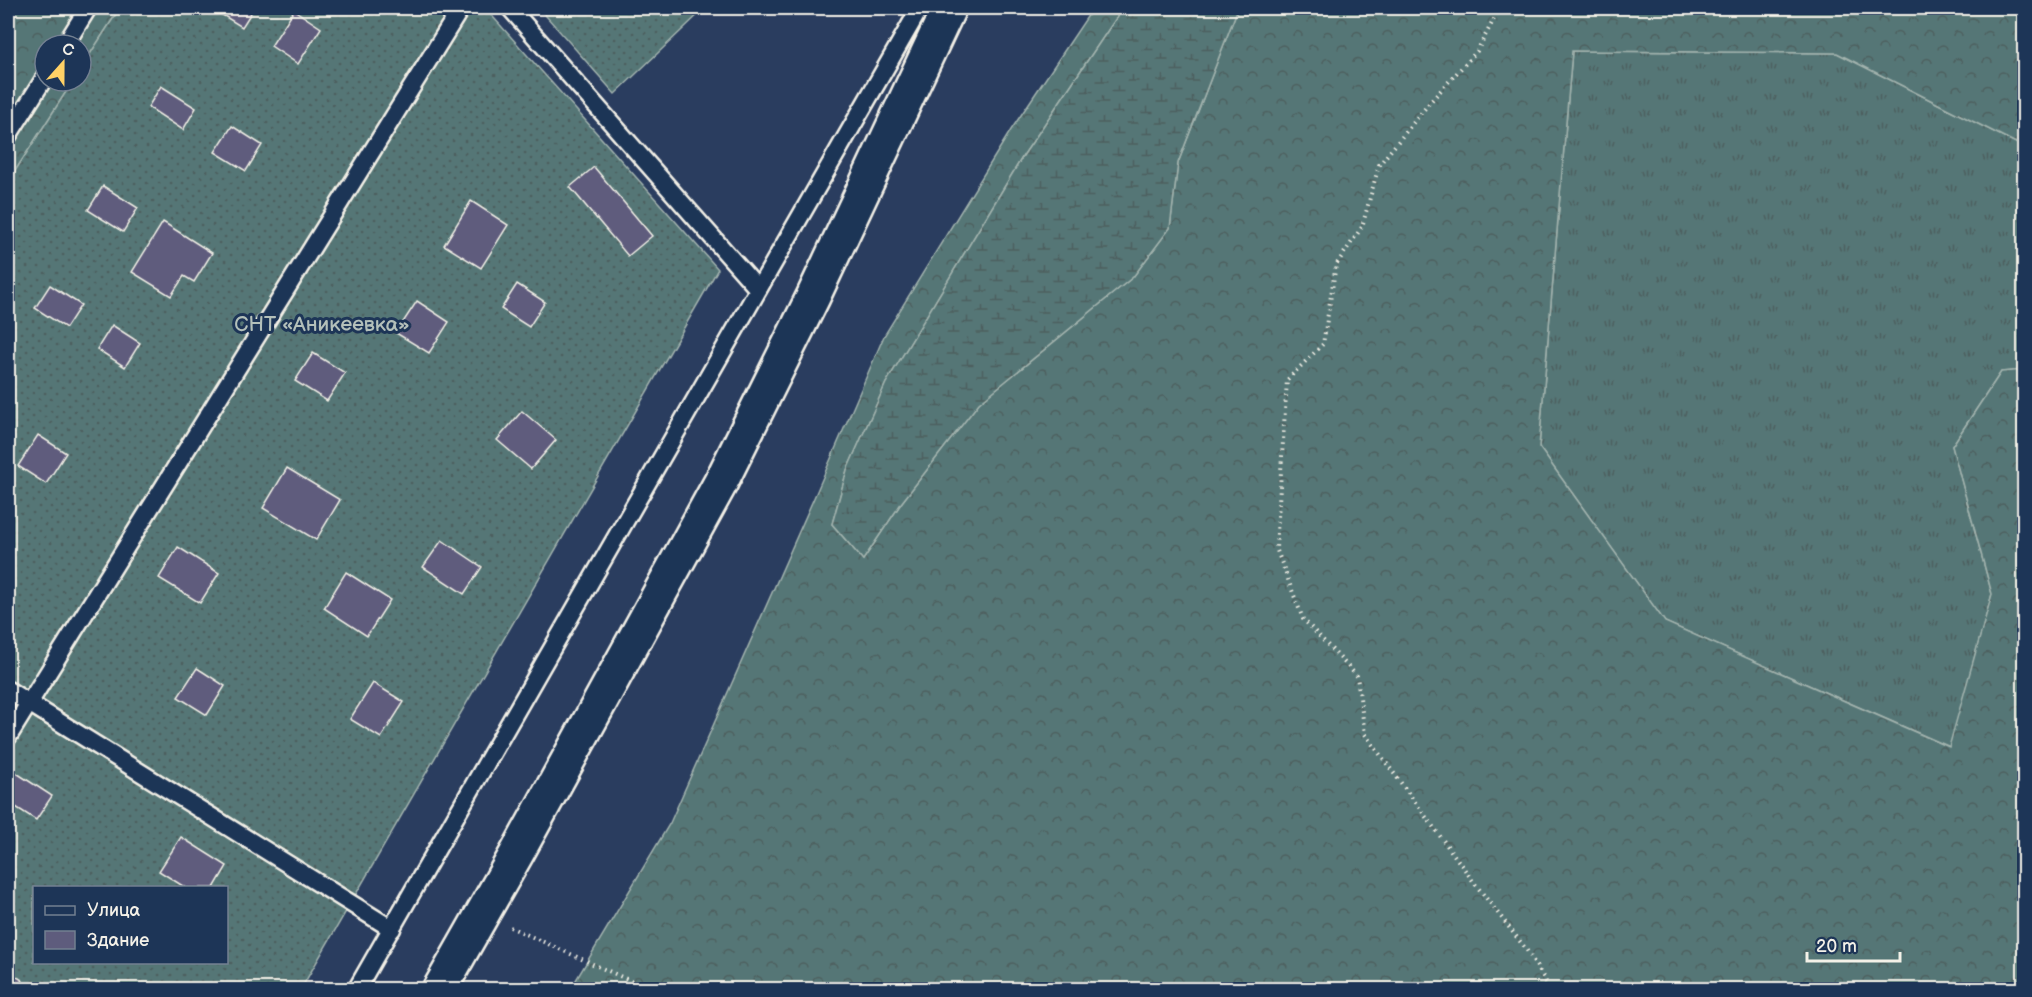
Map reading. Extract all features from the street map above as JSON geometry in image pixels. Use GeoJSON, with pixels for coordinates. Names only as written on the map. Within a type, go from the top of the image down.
{"type":"FeatureCollection","features":[{"type":"Feature","properties":{"kind":"street"},"geometry":{"type":"LineString","coordinates":[[439,990],[721,482],[813,297],[950,8]]}},
{"type":"Feature","properties":{"kind":"lane"},"geometry":{"type":"LineString","coordinates":[[72,33],[88,8]]}},
{"type":"Feature","properties":{"kind":"lane"},"geometry":{"type":"LineString","coordinates":[[8,737],[461,8]]}},
{"type":"Feature","properties":{"kind":"lane"},"geometry":{"type":"LineString","coordinates":[[510,8],[758,289]]}},
{"type":"Feature","properties":{"kind":"lane"},"geometry":{"type":"LineString","coordinates":[[356,990],[920,8]]}},
{"type":"Feature","properties":{"kind":"lane"},"geometry":{"type":"LineString","coordinates":[[8,136],[35,93]]}},
{"type":"Feature","properties":{"kind":"lane"},"geometry":{"type":"LineString","coordinates":[[8,690],[392,929]]}},
{"type":"Feature","properties":{"kind":"path"},"geometry":{"type":"LineString","coordinates":[[1500,8],[1477,51],[1431,101],[1379,165],[1362,227],[1336,265],[1323,344],[1287,380],[1276,548],[1303,619],[1357,676],[1365,734],[1526,949],[1551,990]]}},
{"type":"Feature","properties":{"kind":"path"},"geometry":{"type":"LineString","coordinates":[[482,915],[651,990]]}},
{"type":"Feature","properties":{"kind":"path"},"geometry":{"type":"LineString","coordinates":[[1616,990],[1626,987],[1646,990]]}},
{"type":"Feature","properties":{"kind":"green space"},"geometry":{"type":"Polygon","coordinates":[[[8,8],[120,8],[93,50],[93,33],[33,33],[33,93],[65,93],[8,182],[8,8]]]}},
{"type":"Feature","properties":{"kind":"green space","name":"СНТ «Аникеевка»"},"geometry":{"type":"Polygon","coordinates":[[[120,8],[485,8],[718,269],[301,989],[8,989],[8,182],[65,93],[93,93],[93,50],[120,8]]]}},
{"type":"Feature","properties":{"kind":"green space"},"geometry":{"type":"Polygon","coordinates":[[[539,8],[705,8],[615,94],[539,8]]]}},
{"type":"Feature","properties":{"kind":"green space"},"geometry":{"type":"Polygon","coordinates":[[[1093,8],[1123,8],[1023,156],[886,383],[847,470],[832,524],[863,560],[902,502],[979,403],[1133,277],[1170,228],[1178,163],[1238,8],[2024,8],[2024,147],[1837,53],[1572,51],[1539,447],[1665,622],[1949,747],[1992,594],[1952,446],[2001,372],[2024,370],[2024,989],[570,990],[670,823],[884,336],[1011,130],[1093,8]]]}},
{"type":"Feature","properties":{"kind":"green space"},"geometry":{"type":"Polygon","coordinates":[[[1123,8],[1238,8],[1178,163],[1170,228],[1133,277],[979,403],[902,502],[863,560],[832,524],[847,470],[886,383],[1023,156],[1123,8]]]}},
{"type":"Feature","properties":{"kind":"green space"},"geometry":{"type":"Polygon","coordinates":[[[1572,51],[1837,53],[2024,147],[2024,370],[2001,372],[1952,446],[1992,594],[1950,747],[1665,622],[1539,447],[1572,51]]]}},
{"type":"Feature","properties":{"kind":"building"},"geometry":{"type":"Polygon","coordinates":[[[211,8],[254,8],[242,27],[211,8]]]}},
{"type":"Feature","properties":{"kind":"building"},"geometry":{"type":"Polygon","coordinates":[[[294,10],[321,28],[298,64],[271,46],[294,10]]]}},
{"type":"Feature","properties":{"kind":"building"},"geometry":{"type":"Polygon","coordinates":[[[161,86],[196,108],[183,130],[148,107],[161,86]]]}},
{"type":"Feature","properties":{"kind":"building"},"geometry":{"type":"Polygon","coordinates":[[[232,126],[262,145],[246,171],[215,152],[232,126]]]}},
{"type":"Feature","properties":{"kind":"building"},"geometry":{"type":"Polygon","coordinates":[[[594,167],[652,236],[628,256],[570,187],[594,167]]]}},
{"type":"Feature","properties":{"kind":"building"},"geometry":{"type":"Polygon","coordinates":[[[103,186],[138,208],[123,232],[88,210],[103,186]]]}},
{"type":"Feature","properties":{"kind":"building"},"geometry":{"type":"Polygon","coordinates":[[[471,201],[508,225],[481,268],[444,245],[471,201]]]}},
{"type":"Feature","properties":{"kind":"building"},"geometry":{"type":"Polygon","coordinates":[[[163,222],[212,253],[194,282],[184,276],[171,296],[132,272],[163,222]]]}},
{"type":"Feature","properties":{"kind":"building"},"geometry":{"type":"Polygon","coordinates":[[[517,284],[545,302],[529,327],[501,309],[517,284]]]}},
{"type":"Feature","properties":{"kind":"building"},"geometry":{"type":"Polygon","coordinates":[[[50,285],[81,305],[66,328],[35,308],[50,285]]]}},
{"type":"Feature","properties":{"kind":"building"},"geometry":{"type":"Polygon","coordinates":[[[417,301],[449,322],[429,353],[396,333],[417,301]]]}},
{"type":"Feature","properties":{"kind":"building"},"geometry":{"type":"Polygon","coordinates":[[[112,325],[140,343],[125,367],[97,349],[112,325]]]}},
{"type":"Feature","properties":{"kind":"building"},"geometry":{"type":"Polygon","coordinates":[[[313,353],[345,373],[327,401],[295,381],[313,353]]]}},
{"type":"Feature","properties":{"kind":"building"},"geometry":{"type":"Polygon","coordinates":[[[522,411],[556,440],[531,469],[497,440],[522,411]]]}},
{"type":"Feature","properties":{"kind":"building"},"geometry":{"type":"Polygon","coordinates":[[[38,435],[66,453],[46,484],[18,466],[38,435]]]}},
{"type":"Feature","properties":{"kind":"building"},"geometry":{"type":"Polygon","coordinates":[[[287,468],[340,500],[316,540],[263,508],[287,468]]]}},
{"type":"Feature","properties":{"kind":"building"},"geometry":{"type":"Polygon","coordinates":[[[442,540],[482,567],[464,594],[423,567],[442,540]]]}},
{"type":"Feature","properties":{"kind":"building"},"geometry":{"type":"Polygon","coordinates":[[[178,547],[219,573],[200,603],[159,578],[178,547]]]}},
{"type":"Feature","properties":{"kind":"building"},"geometry":{"type":"Polygon","coordinates":[[[346,572],[390,600],[367,636],[324,608],[346,572]]]}},
{"type":"Feature","properties":{"kind":"building"},"geometry":{"type":"Polygon","coordinates":[[[197,668],[225,686],[207,715],[178,697],[197,668]]]}},
{"type":"Feature","properties":{"kind":"building"},"geometry":{"type":"Polygon","coordinates":[[[373,683],[404,702],[381,738],[350,719],[373,683]]]}},
{"type":"Feature","properties":{"kind":"building"},"geometry":{"type":"Polygon","coordinates":[[[15,772],[52,796],[36,820],[8,802],[8,784],[15,772]]]}},
{"type":"Feature","properties":{"kind":"building"},"geometry":{"type":"Polygon","coordinates":[[[181,837],[227,866],[215,886],[183,886],[159,871],[181,837]]]}},
{"type":"Feature","properties":{"kind":"building"},"geometry":{"type":"Polygon","coordinates":[[[8,971],[22,980],[16,990],[8,990],[8,971]]]}}]}
